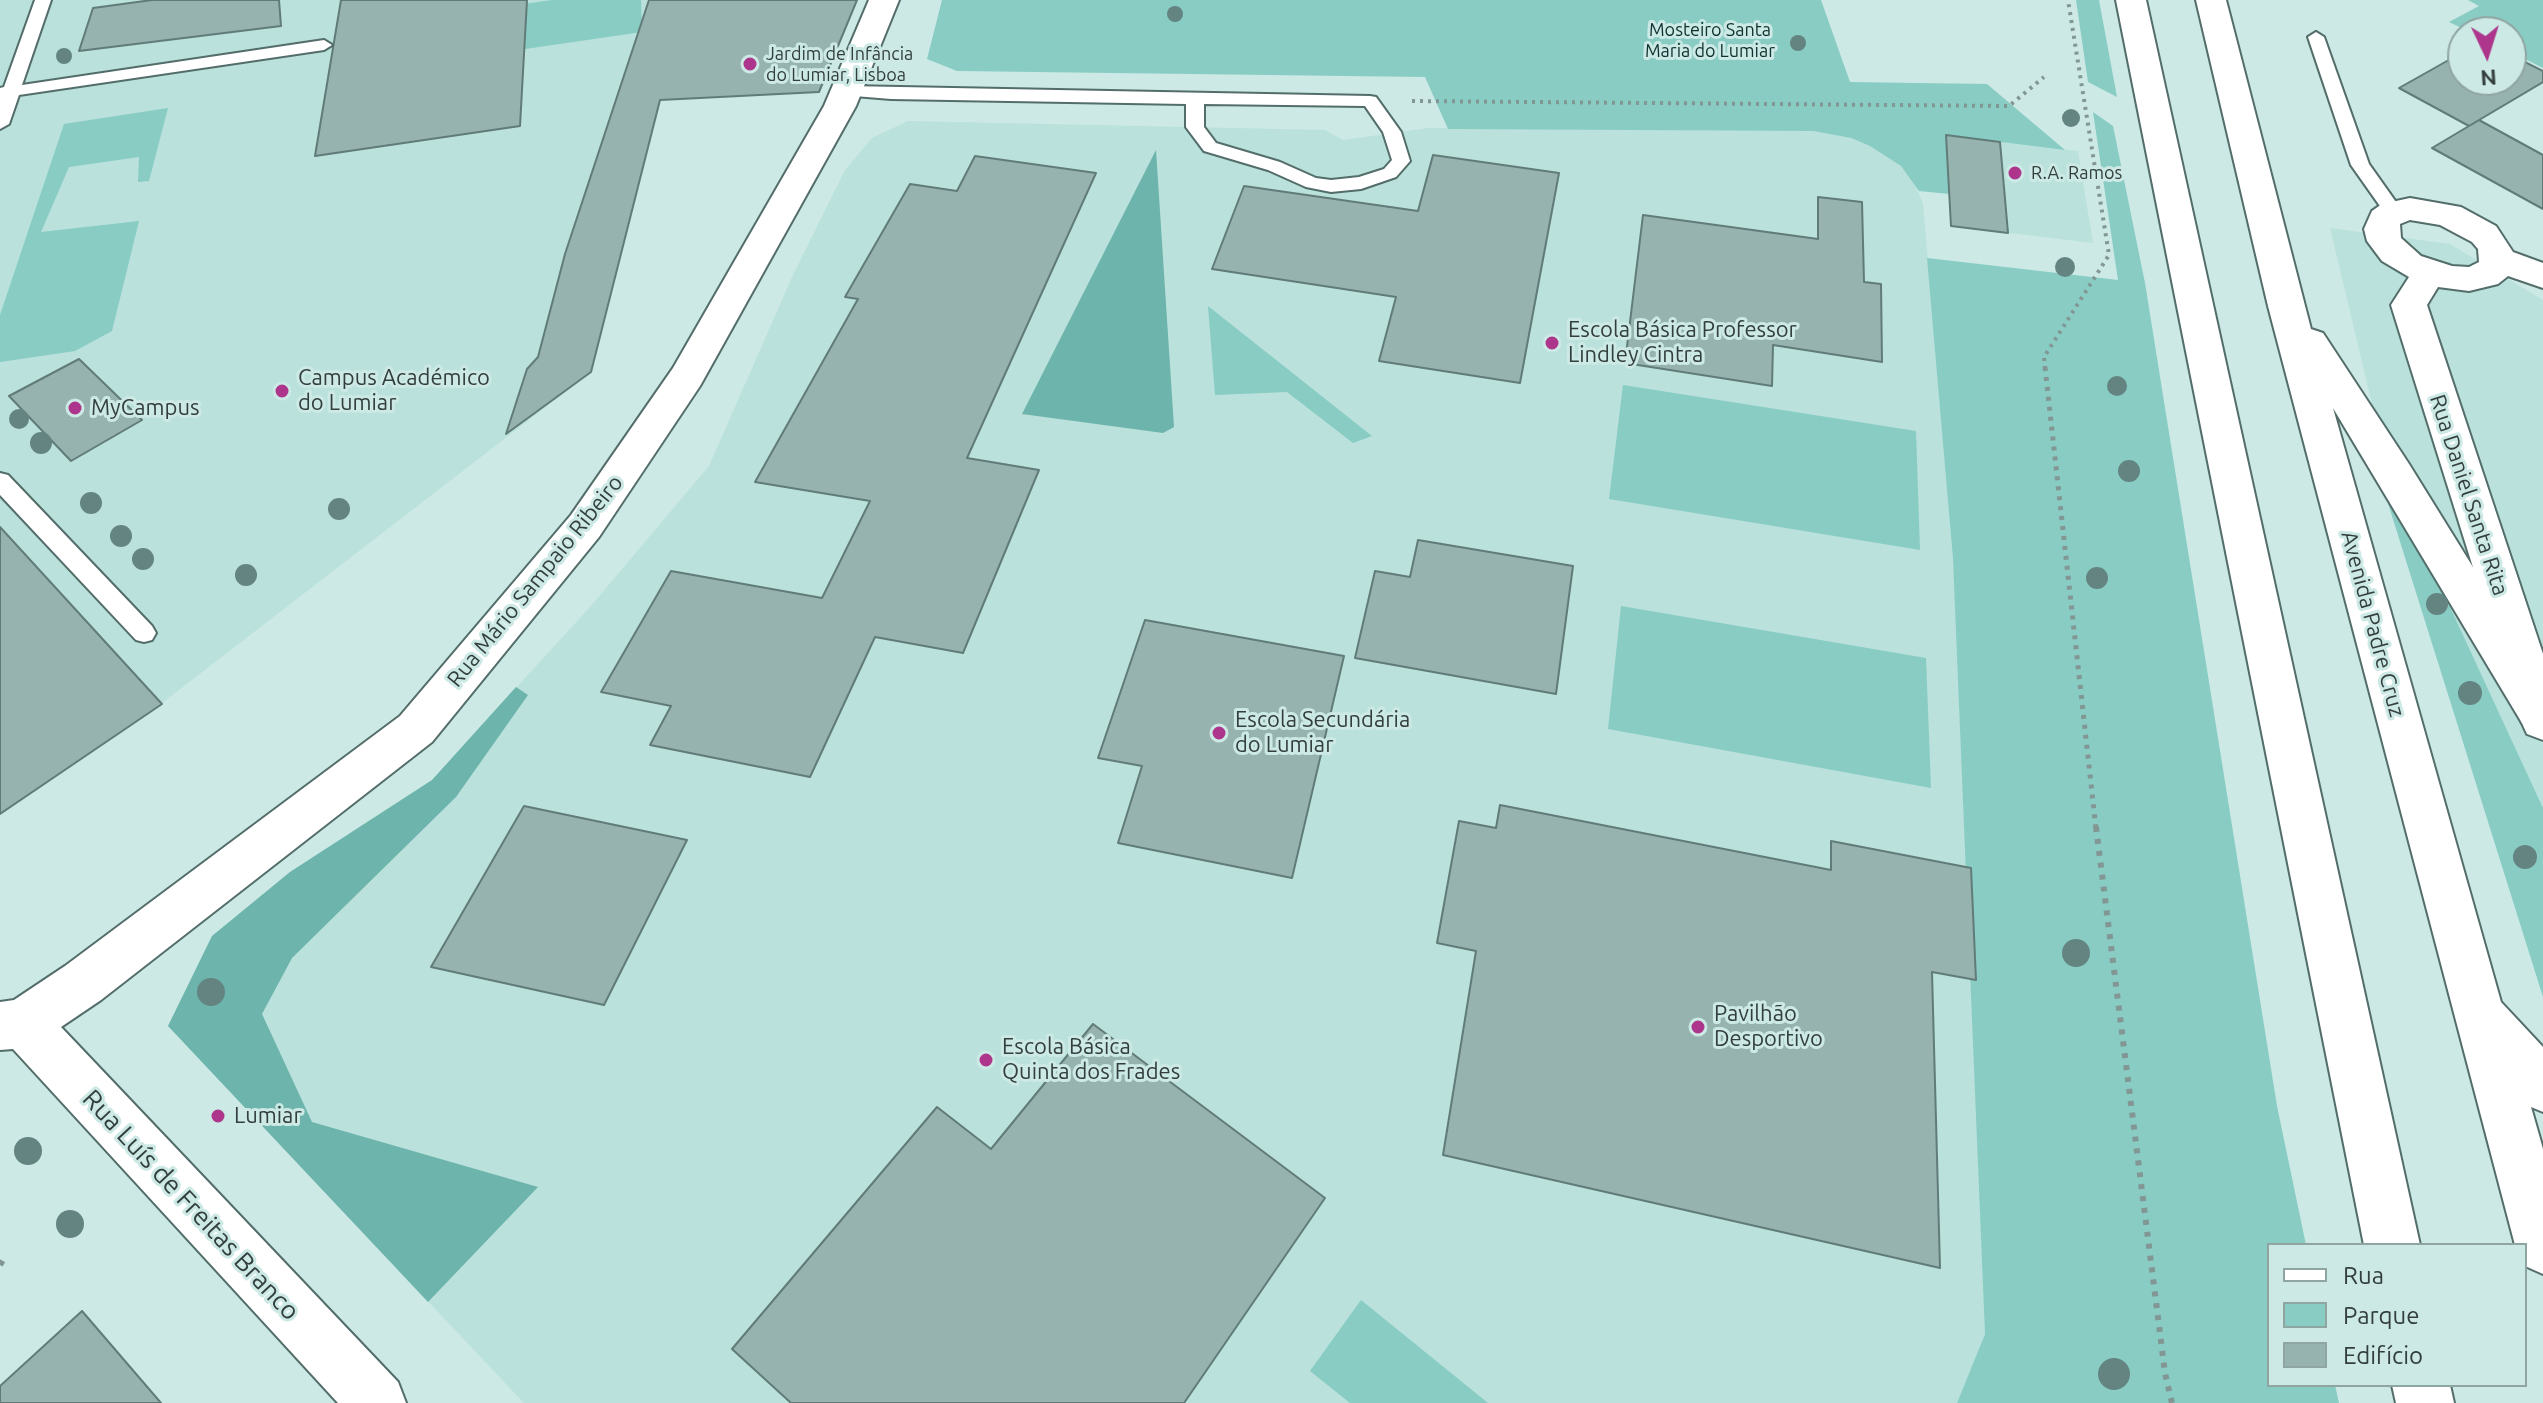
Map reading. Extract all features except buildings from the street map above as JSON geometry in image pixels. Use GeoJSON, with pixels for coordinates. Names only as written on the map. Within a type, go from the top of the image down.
{"type":"FeatureCollection","features":[{"type":"Feature","properties":{"kind":"main road","name":"Rua Mário Sampaio Ribeiro"},"geometry":{"type":"LineString","coordinates":[[12,1024],[83,983],[416,729],[585,526],[687,377],[848,91],[884,0]]}},
{"type":"Feature","properties":{"kind":"main road"},"geometry":{"type":"LineString","coordinates":[[2131,0],[2392,1243]]}},
{"type":"Feature","properties":{"kind":"main road","name":"Avenida Padre Cruz"},"geometry":{"type":"LineString","coordinates":[[2211,0],[2286,306],[2543,1246]]}},
{"type":"Feature","properties":{"kind":"main road"},"geometry":{"type":"LineString","coordinates":[[2429,210],[2468,223],[2494,246],[2498,259],[2495,268],[2485,276],[2469,279],[2429,273],[2409,264],[2384,241],[2381,229],[2384,219],[2394,212],[2429,210]]}},
{"type":"Feature","properties":{"kind":"main road"},"geometry":{"type":"LineString","coordinates":[[2498,259],[2543,276]]}},
{"type":"Feature","properties":{"kind":"main road","name":"Rua Daniel Santa Rita"},"geometry":{"type":"LineString","coordinates":[[2429,273],[2409,305],[2540,716]]}},
{"type":"Feature","properties":{"kind":"main road"},"geometry":{"type":"LineString","coordinates":[[2286,306],[2395,474],[2540,716]]}},
{"type":"Feature","properties":{"kind":"main road"},"geometry":{"type":"LineString","coordinates":[[2479,1012],[2543,1086]]}},
{"type":"Feature","properties":{"kind":"main road","name":"Rua Luís de Freitas Branco"},"geometry":{"type":"LineString","coordinates":[[12,1024],[377,1403]]}},
{"type":"Feature","properties":{"kind":"lane"},"geometry":{"type":"LineString","coordinates":[[0,124],[6,92],[43,0]]}},
{"type":"Feature","properties":{"kind":"lane"},"geometry":{"type":"LineString","coordinates":[[2316,37],[2360,165],[2394,212]]}},
{"type":"Feature","properties":{"kind":"lane"},"geometry":{"type":"LineString","coordinates":[[6,92],[324,45]]}},
{"type":"Feature","properties":{"kind":"lane"},"geometry":{"type":"LineString","coordinates":[[848,91],[1370,101],[1392,132],[1400,152],[1398,168],[1361,183],[1331,186],[1312,183],[1274,166],[1210,147],[1195,127],[1195,99]]}},
{"type":"Feature","properties":{"kind":"lane"},"geometry":{"type":"LineString","coordinates":[[0,481],[144,633]]}},
{"type":"Feature","properties":{"kind":"path"},"geometry":{"type":"LineString","coordinates":[[2068,0],[2109,255],[2044,357],[2100,864],[2171,1402]]}},
{"type":"Feature","properties":{"kind":"path"},"geometry":{"type":"LineString","coordinates":[[1370,101],[2009,106],[2044,77]]}},
{"type":"Feature","properties":{"kind":"shaded area","name":"Campus Académico do Lumiar"},"geometry":{"type":"Polygon","coordinates":[[[0,0],[686,0],[591,372],[162,703],[0,814],[0,0]]]}},
{"type":"Feature","properties":{"kind":"shaded area","name":"Escola Secundária do Lumiar"},"geometry":{"type":"Polygon","coordinates":[[[908,121],[1325,130],[1343,140],[1428,128],[1812,131],[1851,138],[1870,146],[1901,166],[1912,179],[1923,203],[1953,559],[1971,868],[1985,1334],[1957,1403],[524,1403],[168,1026],[212,936],[290,872],[432,780],[590,607],[709,466],[793,275],[845,170],[872,138],[908,121]]]}},
{"type":"Feature","properties":{"kind":"shaded area","name":"R.A. Ramos"},"geometry":{"type":"Polygon","coordinates":[[[1946,135],[2078,151],[2093,243],[1951,226],[1946,135]]]}},
{"type":"Feature","properties":{"kind":"shaded area"},"geometry":{"type":"Polygon","coordinates":[[[1156,150],[1174,427],[1163,433],[1022,414],[1156,150]]]}},
{"type":"Feature","properties":{"kind":"shaded area"},"geometry":{"type":"Polygon","coordinates":[[[2330,228],[2450,244],[2543,300],[2543,808],[2389,475],[2330,228]]]}},
{"type":"Feature","properties":{"kind":"shaded area"},"geometry":{"type":"Polygon","coordinates":[[[516,687],[528,695],[456,797],[292,958],[262,1014],[312,1122],[538,1187],[428,1302],[168,1026],[212,936],[290,872],[432,780],[516,687]]]}},
{"type":"Feature","properties":{"kind":"green space"},"geometry":{"type":"Polygon","coordinates":[[[552,0],[641,0],[642,32],[443,61],[447,15],[552,0]]]}},
{"type":"Feature","properties":{"kind":"green space","name":"Mosteiro Santa Maria do Lumiar"},"geometry":{"type":"Polygon","coordinates":[[[942,0],[1821,0],[1850,82],[1987,84],[2065,150],[1946,135],[1949,194],[1919,191],[1901,166],[1870,146],[1851,138],[1813,131],[1448,129],[1425,77],[957,71],[927,59],[942,0]]]}},
{"type":"Feature","properties":{"kind":"green space"},"geometry":{"type":"Polygon","coordinates":[[[2076,0],[2099,0],[2117,97],[2088,82],[2076,0]]]}},
{"type":"Feature","properties":{"kind":"green space"},"geometry":{"type":"Polygon","coordinates":[[[2468,0],[2543,0],[2543,68],[2527,60],[2527,16],[2460,16],[2479,6],[2468,0]]]}},
{"type":"Feature","properties":{"kind":"green space"},"geometry":{"type":"Polygon","coordinates":[[[168,108],[149,181],[138,182],[139,157],[69,167],[41,232],[139,221],[112,331],[75,351],[0,362],[0,315],[64,124],[168,108]]]}},
{"type":"Feature","properties":{"kind":"green space"},"geometry":{"type":"Polygon","coordinates":[[[2093,112],[2113,126],[2145,283],[2277,1106],[2306,1243],[2267,1243],[2267,1387],[2335,1387],[2339,1403],[1957,1403],[1985,1334],[1953,559],[1927,258],[2118,280],[2093,112]]]}},
{"type":"Feature","properties":{"kind":"green space"},"geometry":{"type":"Polygon","coordinates":[[[1208,306],[1372,436],[1353,443],[1287,392],[1215,395],[1208,306]]]}},
{"type":"Feature","properties":{"kind":"green space"},"geometry":{"type":"Polygon","coordinates":[[[1623,385],[1916,431],[1920,550],[1609,499],[1623,385]]]}},
{"type":"Feature","properties":{"kind":"green space"},"geometry":{"type":"Polygon","coordinates":[[[2389,475],[2543,808],[2543,997],[2381,481],[2389,475]]]}},
{"type":"Feature","properties":{"kind":"green space"},"geometry":{"type":"Polygon","coordinates":[[[1621,606],[1926,658],[1931,788],[1608,729],[1621,606]]]}},
{"type":"Feature","properties":{"kind":"green space"},"geometry":{"type":"Polygon","coordinates":[[[1361,1300],[1488,1403],[1350,1403],[1310,1371],[1361,1300]]]}},
{"type":"Feature","properties":{"kind":"place","name":"Jardim de Infância do Lumiar, Lisboa"},"geometry":{"type":"Point","coordinates":[750,64]}},
{"type":"Feature","properties":{"kind":"place","name":"R.A. Ramos"},"geometry":{"type":"Point","coordinates":[2015,173]}},
{"type":"Feature","properties":{"kind":"place","name":"Escola Básica Professor Lindley Cintra"},"geometry":{"type":"Point","coordinates":[1552,343]}},
{"type":"Feature","properties":{"kind":"place","name":"Campus Académico do Lumiar"},"geometry":{"type":"Point","coordinates":[282,391]}},
{"type":"Feature","properties":{"kind":"place","name":"MyCampus"},"geometry":{"type":"Point","coordinates":[75,408]}},
{"type":"Feature","properties":{"kind":"place","name":"Escola Secundária do Lumiar"},"geometry":{"type":"Point","coordinates":[1219,733]}},
{"type":"Feature","properties":{"kind":"place","name":"Pavilhão Desportivo"},"geometry":{"type":"Point","coordinates":[1698,1027]}},
{"type":"Feature","properties":{"kind":"place","name":"Escola Básica Quinta dos Frades"},"geometry":{"type":"Point","coordinates":[986,1060]}},
{"type":"Feature","properties":{"kind":"place","name":"Lumiar"},"geometry":{"type":"Point","coordinates":[218,1116]}}]}
